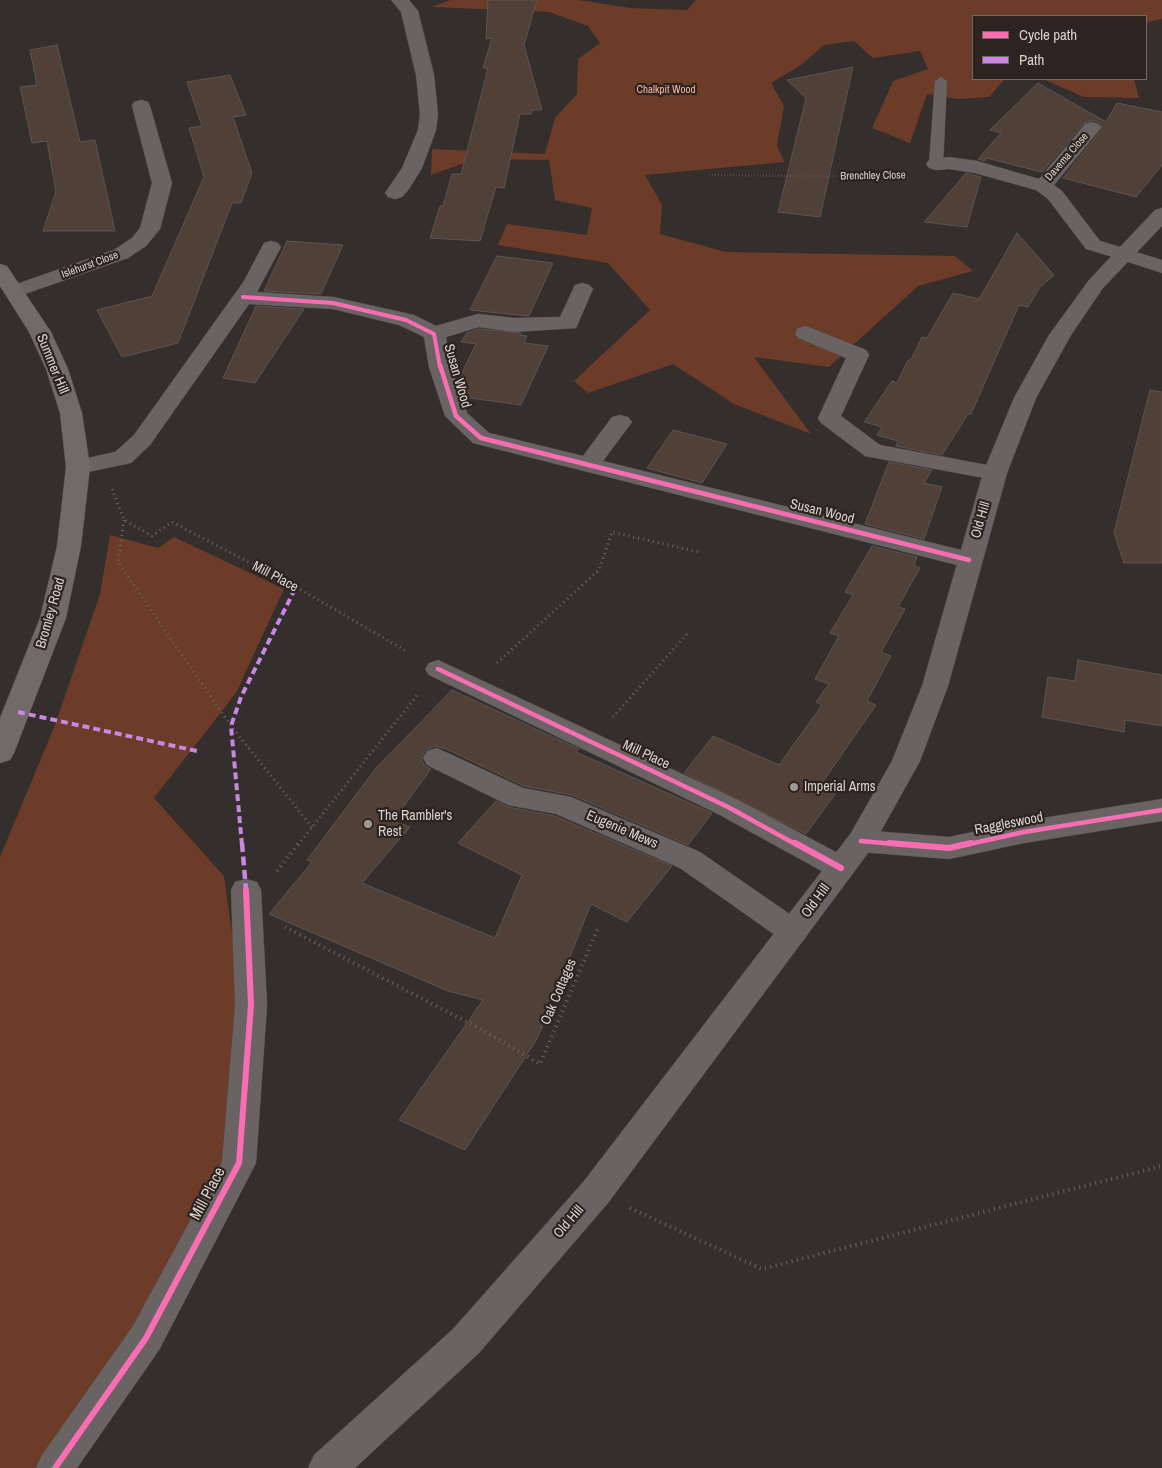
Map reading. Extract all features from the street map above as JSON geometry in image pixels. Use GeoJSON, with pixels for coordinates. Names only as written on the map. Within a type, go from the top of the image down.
{"type":"FeatureCollection","features":[{"type":"Feature","properties":{"kind":"main road","name":"Summer Hill"},"geometry":{"type":"LineString","coordinates":[[1,272],[40,332],[57,369],[71,413],[78,467]]}},
{"type":"Feature","properties":{"kind":"main road","name":"Bromley Road"},"geometry":{"type":"LineString","coordinates":[[0,753],[52,618],[69,546],[78,467]]}},
{"type":"Feature","properties":{"kind":"street"},"geometry":{"type":"LineString","coordinates":[[395,193],[408,177],[412,168],[426,130],[429,114],[425,75],[410,11],[400,0]]}},
{"type":"Feature","properties":{"kind":"street","name":"Islehurst Close"},"geometry":{"type":"LineString","coordinates":[[15,291],[121,254],[139,242],[150,228],[162,183],[142,106]]}},
{"type":"Feature","properties":{"kind":"street","name":"Davema Close"},"geometry":{"type":"LineString","coordinates":[[1043,186],[1092,128]]}},
{"type":"Feature","properties":{"kind":"street"},"geometry":{"type":"LineString","coordinates":[[936,164],[949,162],[977,167],[1043,186],[1055,195],[1093,244],[1162,267]]}},
{"type":"Feature","properties":{"kind":"street","name":"Old Hill"},"geometry":{"type":"LineString","coordinates":[[327,1468],[466,1341],[596,1192],[742,996],[861,841],[906,761],[935,686],[994,473],[1025,398],[1060,335],[1096,284],[1162,214]]}},
{"type":"Feature","properties":{"kind":"street"},"geometry":{"type":"LineString","coordinates":[[78,467],[123,458],[142,440],[254,281],[271,247]]}},
{"type":"Feature","properties":{"kind":"street","name":"Susan Wood"},"geometry":{"type":"LineString","coordinates":[[243,296],[333,304],[406,320],[434,334],[478,320],[514,325],[568,323],[582,289]]}},
{"type":"Feature","properties":{"kind":"street"},"geometry":{"type":"LineString","coordinates":[[806,333],[858,354],[829,418],[858,440],[873,451],[994,473]]}},
{"type":"Feature","properties":{"kind":"street","name":"Susan Wood"},"geometry":{"type":"LineString","coordinates":[[434,334],[440,367],[456,416],[481,438],[969,560]]}},
{"type":"Feature","properties":{"kind":"street"},"geometry":{"type":"LineString","coordinates":[[588,466],[620,422]]}},
{"type":"Feature","properties":{"kind":"street","name":"Mill Place"},"geometry":{"type":"LineString","coordinates":[[438,669],[728,807],[841,868]]}},
{"type":"Feature","properties":{"kind":"street","name":"Eugenie Mews"},"geometry":{"type":"LineString","coordinates":[[437,758],[518,798],[561,804],[690,860],[793,932]]}},
{"type":"Feature","properties":{"kind":"street","name":"Raggleswood"},"geometry":{"type":"LineString","coordinates":[[861,841],[949,848],[1024,832],[1162,810]]}},
{"type":"Feature","properties":{"kind":"street","name":"Mill Place"},"geometry":{"type":"LineString","coordinates":[[55,1468],[146,1338],[239,1163],[258,884]]}},
{"type":"Feature","properties":{"kind":"lane"},"geometry":{"type":"LineString","coordinates":[[936,164],[941,81]]}},
{"type":"Feature","properties":{"kind":"path"},"geometry":{"type":"LineString","coordinates":[[113,461],[112,488],[124,520],[118,562],[231,726],[312,827]]}},
{"type":"Feature","properties":{"kind":"path"},"geometry":{"type":"LineString","coordinates":[[503,657],[599,570],[612,532],[699,552]]}},
{"type":"Feature","properties":{"kind":"path"},"geometry":{"type":"LineString","coordinates":[[590,742],[687,634]]}},
{"type":"Feature","properties":{"kind":"path"},"geometry":{"type":"LineString","coordinates":[[258,884],[312,827],[438,669]]}},
{"type":"Feature","properties":{"kind":"path"},"geometry":{"type":"LineString","coordinates":[[596,1192],[762,1269],[1162,1166]]}},
{"type":"Feature","properties":{"kind":"green space","name":"Chalkpit Wood"},"geometry":{"type":"Polygon","coordinates":[[[450,0],[578,0],[630,8],[687,10],[696,0],[1162,0],[1162,19],[1148,22],[1147,25],[1147,15],[972,15],[972,80],[1004,80],[989,97],[958,99],[927,94],[910,143],[872,128],[893,81],[928,69],[920,51],[873,58],[854,41],[824,45],[801,65],[771,83],[784,106],[777,145],[784,162],[645,175],[662,205],[660,234],[726,252],[955,256],[973,271],[918,286],[829,367],[754,357],[811,434],[734,404],[673,364],[588,393],[574,381],[650,310],[608,263],[498,245],[507,224],[587,235],[592,208],[555,200],[549,160],[476,159],[431,175],[432,149],[545,154],[555,118],[577,94],[578,59],[600,43],[588,26],[549,12],[432,7],[450,0]]]}},
{"type":"Feature","properties":{"kind":"green space"},"geometry":{"type":"Polygon","coordinates":[[[1045,80],[1134,80],[1139,98],[1084,97],[1045,80]]]}},
{"type":"Feature","properties":{"kind":"green space"},"geometry":{"type":"Polygon","coordinates":[[[110,535],[158,548],[174,537],[284,589],[236,693],[154,798],[224,876],[242,1007],[227,1164],[139,1328],[39,1468],[0,1468],[0,857],[55,725],[100,594],[110,535]]]}},
{"type":"Feature","properties":{"kind":"building"},"geometry":{"type":"Polygon","coordinates":[[[488,0],[537,0],[524,45],[542,110],[532,110],[531,114],[520,114],[504,188],[496,187],[480,241],[430,238],[440,206],[443,206],[452,174],[461,174],[488,68],[483,68],[492,38],[486,39],[488,0]]]}},
{"type":"Feature","properties":{"kind":"building"},"geometry":{"type":"Polygon","coordinates":[[[57,45],[80,142],[95,140],[115,231],[43,231],[56,192],[47,141],[32,143],[20,87],[37,85],[30,50],[57,45]]]}},
{"type":"Feature","properties":{"kind":"building"},"geometry":{"type":"Polygon","coordinates":[[[853,67],[820,217],[778,212],[806,98],[787,80],[853,67]]]}},
{"type":"Feature","properties":{"kind":"building"},"geometry":{"type":"Polygon","coordinates":[[[230,75],[246,115],[233,117],[252,173],[241,203],[232,203],[178,343],[122,357],[97,310],[152,296],[204,177],[189,128],[202,126],[187,82],[230,75]]]}},
{"type":"Feature","properties":{"kind":"building"},"geometry":{"type":"Polygon","coordinates":[[[1038,83],[1106,122],[1117,103],[1162,112],[1162,165],[1136,197],[1063,178],[1102,129],[1101,123],[1093,120],[1084,123],[1042,172],[986,158],[985,161],[978,159],[1001,133],[990,130],[1038,83]]]}},
{"type":"Feature","properties":{"kind":"building"},"geometry":{"type":"Polygon","coordinates":[[[966,173],[981,177],[967,227],[924,222],[966,173]]]}},
{"type":"Feature","properties":{"kind":"building"},"geometry":{"type":"Polygon","coordinates":[[[1017,233],[1054,275],[1040,287],[1028,307],[1019,305],[971,414],[968,414],[942,455],[896,446],[898,441],[877,435],[882,427],[864,422],[892,381],[897,383],[922,337],[927,338],[953,293],[979,299],[1017,233]]]}},
{"type":"Feature","properties":{"kind":"building"},"geometry":{"type":"Polygon","coordinates":[[[287,241],[343,245],[321,294],[264,291],[287,241]]]}},
{"type":"Feature","properties":{"kind":"building"},"geometry":{"type":"Polygon","coordinates":[[[497,256],[553,263],[529,316],[470,310],[497,256]]]}},
{"type":"Feature","properties":{"kind":"building"},"geometry":{"type":"Polygon","coordinates":[[[256,306],[304,309],[255,383],[223,378],[256,306]]]}},
{"type":"Feature","properties":{"kind":"building"},"geometry":{"type":"Polygon","coordinates":[[[479,329],[521,333],[520,335],[527,336],[524,343],[548,346],[521,405],[463,397],[461,389],[464,381],[458,381],[476,344],[461,342],[467,333],[479,329]]]}},
{"type":"Feature","properties":{"kind":"building"},"geometry":{"type":"Polygon","coordinates":[[[1150,390],[1162,392],[1162,563],[1124,563],[1114,533],[1150,390]]]}},
{"type":"Feature","properties":{"kind":"building"},"geometry":{"type":"Polygon","coordinates":[[[673,430],[727,444],[702,483],[647,468],[673,430]]]}},
{"type":"Feature","properties":{"kind":"building"},"geometry":{"type":"Polygon","coordinates":[[[889,462],[932,470],[924,483],[942,487],[924,539],[865,524],[889,462]]]}},
{"type":"Feature","properties":{"kind":"building"},"geometry":{"type":"Polygon","coordinates":[[[872,546],[917,557],[914,566],[920,568],[898,607],[905,609],[881,652],[891,656],[867,701],[876,705],[822,783],[838,790],[806,834],[684,773],[713,736],[779,765],[822,705],[816,702],[829,684],[815,679],[839,636],[830,633],[853,595],[845,592],[872,546]]]}},
{"type":"Feature","properties":{"kind":"building"},"geometry":{"type":"Polygon","coordinates":[[[1078,660],[1162,675],[1162,726],[1125,720],[1124,732],[1042,717],[1048,677],[1075,681],[1078,660]]]}},
{"type":"Feature","properties":{"kind":"building"},"geometry":{"type":"Polygon","coordinates":[[[452,690],[579,749],[576,752],[712,813],[688,845],[572,795],[524,786],[446,749],[436,746],[425,750],[421,759],[425,766],[431,769],[393,821],[410,827],[362,883],[495,938],[522,875],[458,843],[496,801],[508,807],[555,816],[672,866],[627,922],[591,904],[537,1039],[465,1150],[399,1120],[483,1000],[448,991],[269,914],[312,862],[307,860],[376,768],[452,690]]]}},
{"type":"Feature","properties":{"kind":"marked path"},"geometry":{"type":"LineString","coordinates":[[246,890],[231,726],[241,697],[296,587]]}},
{"type":"Feature","properties":{"kind":"marked path"},"geometry":{"type":"LineString","coordinates":[[18,712],[197,751]]}},
{"type":"Feature","properties":{"kind":"cycle path"},"geometry":{"type":"LineString","coordinates":[[243,297],[333,303],[406,320],[434,334],[440,367],[456,416],[481,438],[969,560]]}},
{"type":"Feature","properties":{"kind":"cycle path"},"geometry":{"type":"LineString","coordinates":[[438,669],[728,807],[841,868]]}},
{"type":"Feature","properties":{"kind":"cycle path"},"geometry":{"type":"LineString","coordinates":[[861,841],[949,848],[1024,832],[1162,810]]}},
{"type":"Feature","properties":{"kind":"cycle path"},"geometry":{"type":"LineString","coordinates":[[55,1468],[146,1338],[239,1163],[251,1005],[246,890]]}},
{"type":"Feature","properties":{"kind":"place","name":"Imperial Arms"},"geometry":{"type":"Point","coordinates":[794,787]}},
{"type":"Feature","properties":{"kind":"place","name":"The Rambler's Rest"},"geometry":{"type":"Point","coordinates":[368,824]}}]}
